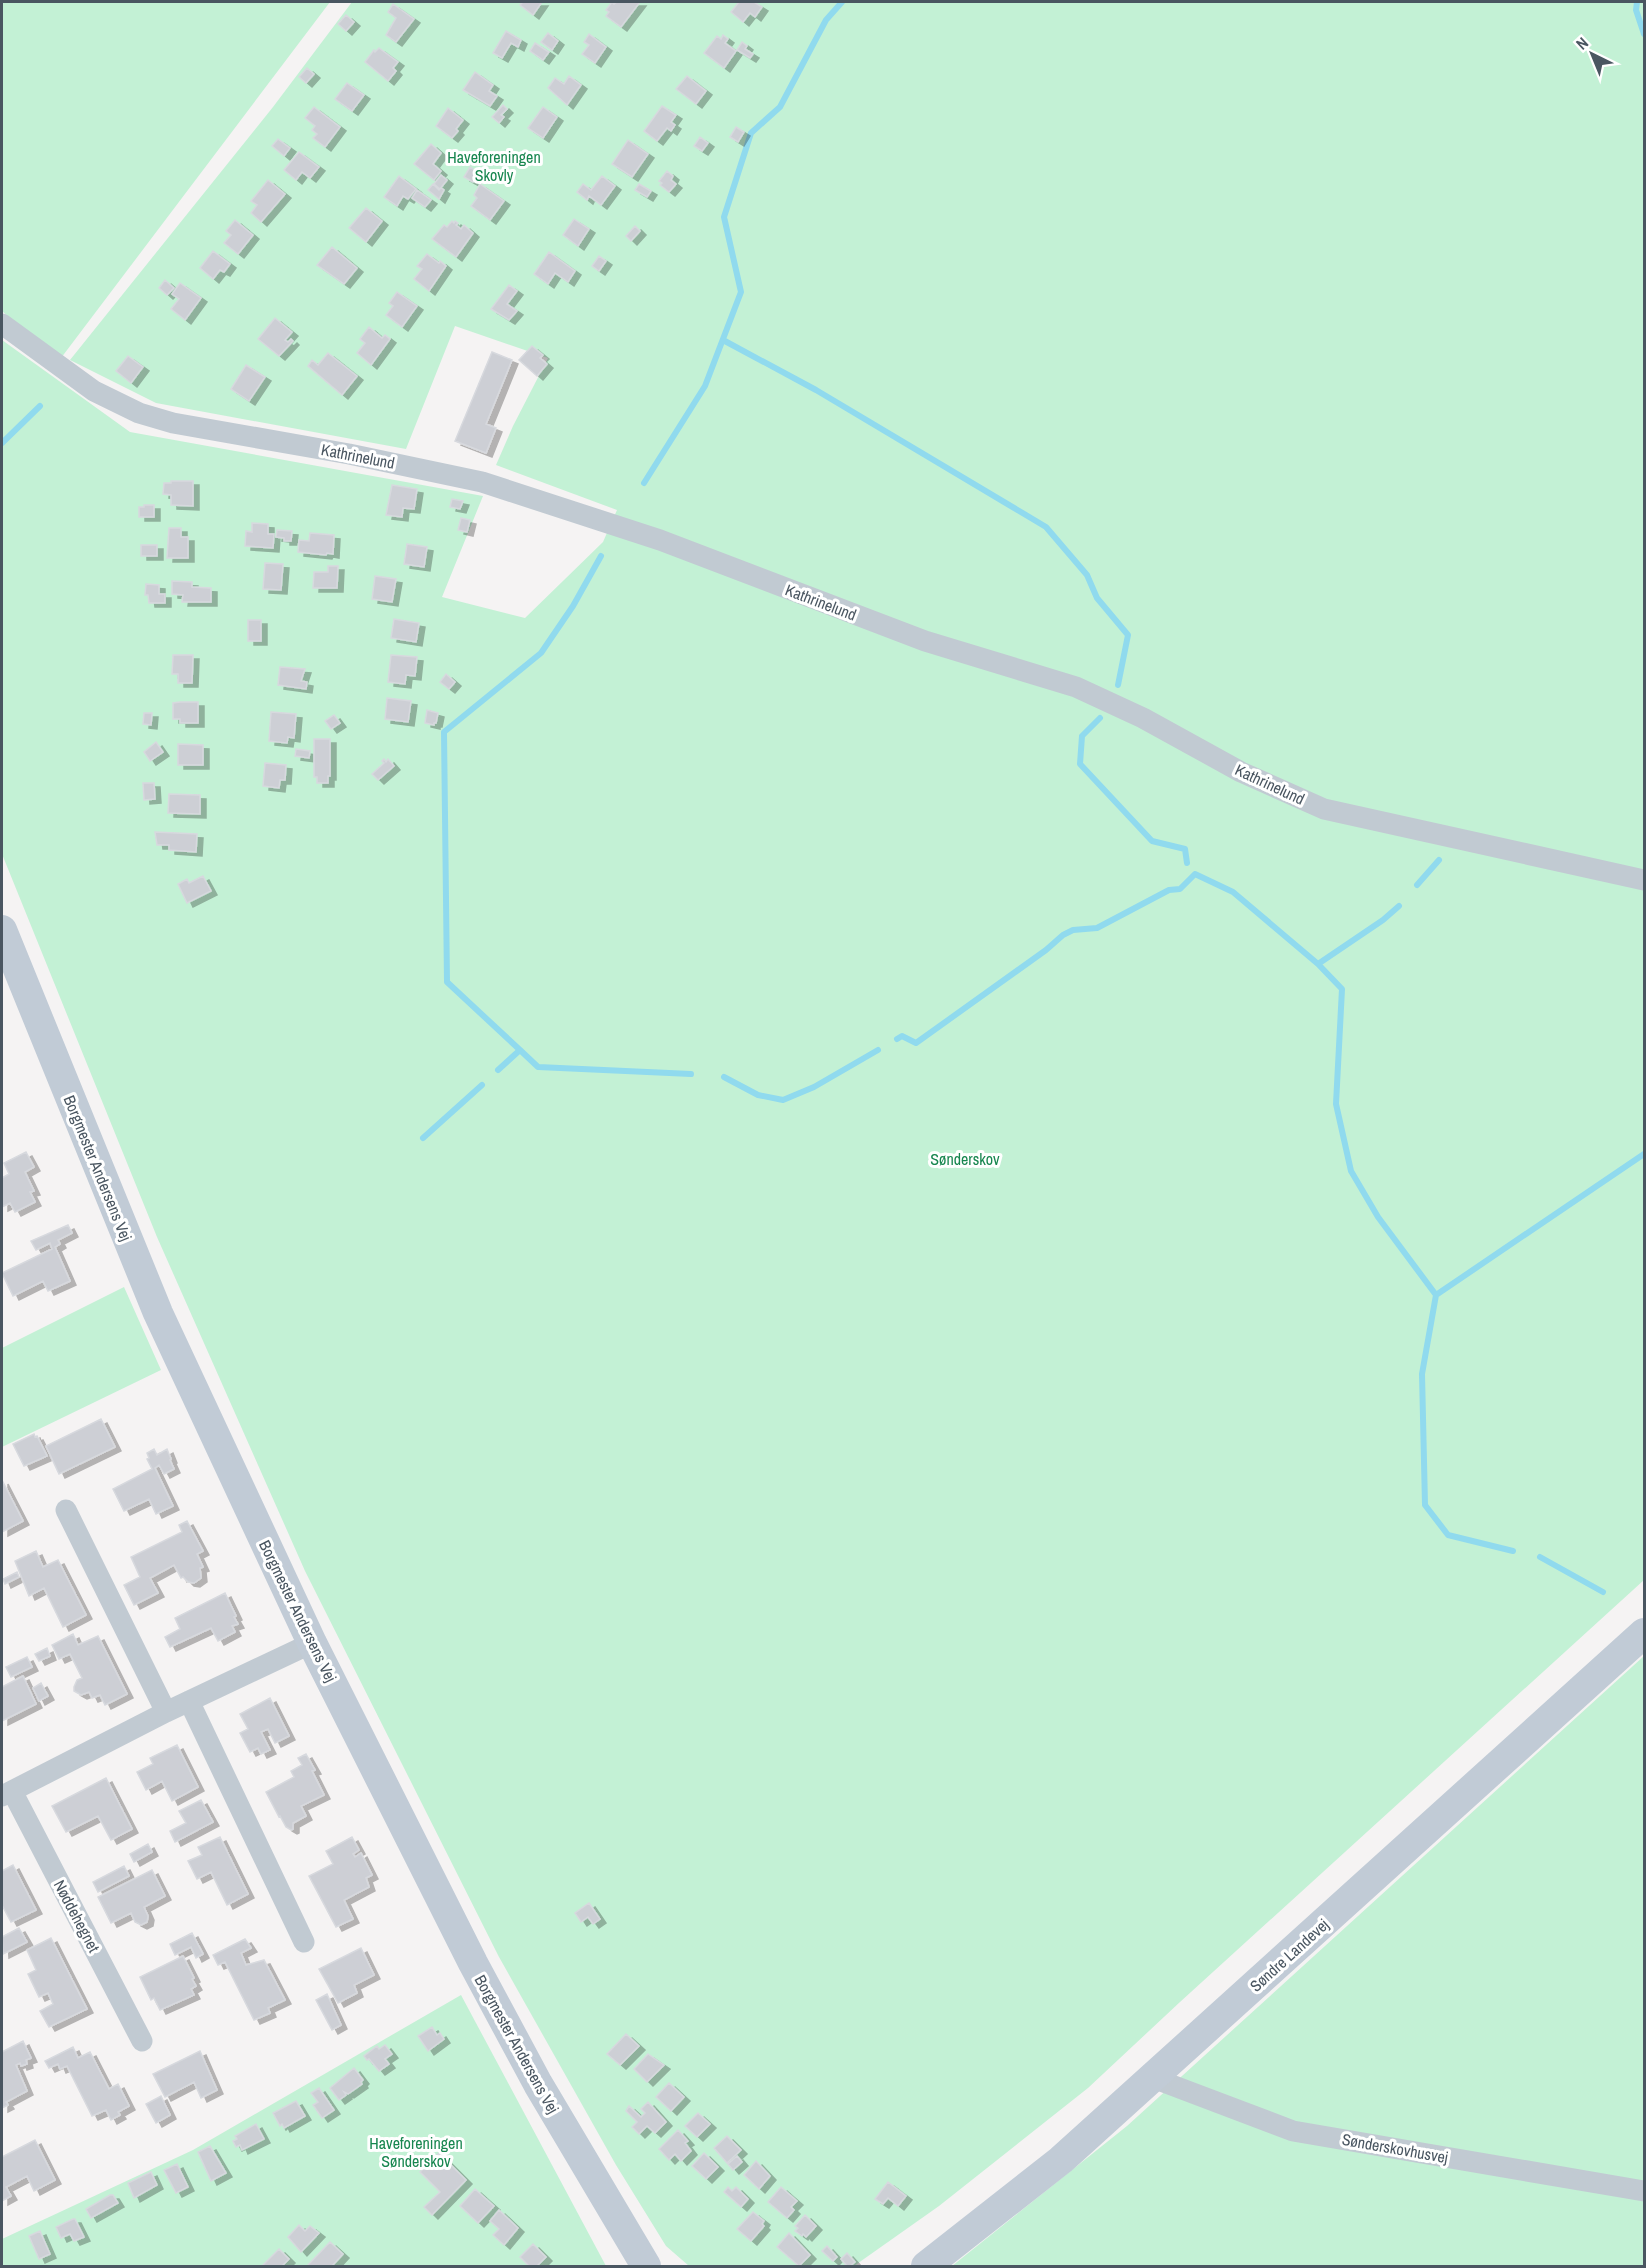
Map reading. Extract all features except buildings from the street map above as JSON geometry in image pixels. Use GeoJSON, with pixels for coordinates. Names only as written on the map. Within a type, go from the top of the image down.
{"type":"FeatureCollection","features":[{"type":"Feature","properties":{"kind":"street","name":"Kathrinelund"},"geometry":{"type":"LineString","coordinates":[[2,324],[94,391],[139,413],[173,423],[349,454],[482,482],[660,540],[925,641],[1076,687],[1143,718],[1241,772],[1324,809],[1644,880]]}},
{"type":"Feature","properties":{"kind":"street","name":"Borgmester Andersens Vej"},"geometry":{"type":"LineString","coordinates":[[2,932],[158,1313],[312,1643],[473,1963],[538,2084],[646,2266]]}},
{"type":"Feature","properties":{"kind":"street"},"geometry":{"type":"LineString","coordinates":[[66,1510],[166,1712]]}},
{"type":"Feature","properties":{"kind":"street","name":"Søndre Landevej"},"geometry":{"type":"LineString","coordinates":[[926,2266],[1061,2160],[1644,1634]]}},
{"type":"Feature","properties":{"kind":"street","name":"Nøddehegnet"},"geometry":{"type":"LineString","coordinates":[[142,2041],[7,1793],[166,1712],[312,1643]]}},
{"type":"Feature","properties":{"kind":"street"},"geometry":{"type":"LineString","coordinates":[[189,1701],[304,1942]]}},
{"type":"Feature","properties":{"kind":"street","name":"Sønderskovhusvej"},"geometry":{"type":"LineString","coordinates":[[1153,2078],[1293,2131],[1644,2191]]}},
{"type":"Feature","properties":{"kind":"green space"},"geometry":{"type":"Polygon","coordinates":[[[2,2],[330,2],[58,362],[2,311],[2,2]]]}},
{"type":"Feature","properties":{"kind":"green space","name":"Sønderskov"},"geometry":{"type":"Polygon","coordinates":[[[352,2],[1644,2],[1644,1580],[1088,2088],[939,2206],[854,2266],[689,2266],[666,2246],[616,2165],[499,1957],[305,1571],[157,1237],[2,854],[2,340],[130,432],[483,496],[442,597],[525,618],[603,542],[617,510],[496,465],[548,358],[455,326],[406,449],[156,403],[70,360],[273,107],[352,2]]]}},
{"type":"Feature","properties":{"kind":"green space"},"geometry":{"type":"Polygon","coordinates":[[[124,1287],[161,1370],[2,1447],[2,1348],[124,1287]]]}},
{"type":"Feature","properties":{"kind":"green space"},"geometry":{"type":"Polygon","coordinates":[[[1644,1656],[1644,2266],[952,2266],[1127,2126],[1644,1656]]]}},
{"type":"Feature","properties":{"kind":"green space","name":"Haveforeningen Sønderskov"},"geometry":{"type":"Polygon","coordinates":[[[461,1995],[606,2266],[2,2266],[2,2239],[193,2150],[461,1995]]]}},
{"type":"Feature","properties":{"kind":"waterway"},"geometry":{"type":"LineString","coordinates":[[644,483],[705,386],[741,292],[724,217],[751,133],[780,107],[826,20],[842,2]]}},
{"type":"Feature","properties":{"kind":"waterway"},"geometry":{"type":"LineString","coordinates":[[1637,2],[1636,10],[1644,34]]}},
{"type":"Feature","properties":{"kind":"waterway"},"geometry":{"type":"LineString","coordinates":[[723,340],[816,390],[1046,527],[1087,575],[1097,598],[1128,635],[1118,685]]}},
{"type":"Feature","properties":{"kind":"waterway"},"geometry":{"type":"LineString","coordinates":[[2,443],[40,406]]}},
{"type":"Feature","properties":{"kind":"waterway"},"geometry":{"type":"LineString","coordinates":[[498,1070],[520,1050],[447,982],[444,732],[541,653],[573,606],[601,556]]}},
{"type":"Feature","properties":{"kind":"waterway"},"geometry":{"type":"LineString","coordinates":[[1100,718],[1082,736],[1080,764],[1152,841],[1185,849],[1187,863]]}},
{"type":"Feature","properties":{"kind":"waterway"},"geometry":{"type":"LineString","coordinates":[[1417,885],[1439,860]]}},
{"type":"Feature","properties":{"kind":"waterway"},"geometry":{"type":"LineString","coordinates":[[897,1039],[902,1036],[916,1043],[1046,950],[1063,935],[1073,930],[1097,928],[1169,890],[1180,889],[1195,874],[1233,892],[1318,964],[1342,989],[1336,1104],[1351,1171],[1378,1217],[1436,1295],[1422,1374],[1425,1505],[1448,1535],[1513,1551]]}},
{"type":"Feature","properties":{"kind":"waterway"},"geometry":{"type":"LineString","coordinates":[[1318,964],[1383,920],[1399,906]]}},
{"type":"Feature","properties":{"kind":"waterway"},"geometry":{"type":"LineString","coordinates":[[520,1050],[538,1067],[691,1074]]}},
{"type":"Feature","properties":{"kind":"waterway"},"geometry":{"type":"LineString","coordinates":[[724,1077],[758,1095],[783,1100],[814,1087],[878,1050]]}},
{"type":"Feature","properties":{"kind":"waterway"},"geometry":{"type":"LineString","coordinates":[[423,1138],[482,1085]]}},
{"type":"Feature","properties":{"kind":"waterway"},"geometry":{"type":"LineString","coordinates":[[1436,1295],[1644,1154]]}},
{"type":"Feature","properties":{"kind":"waterway"},"geometry":{"type":"LineString","coordinates":[[1540,1557],[1603,1592]]}},
{"type":"Feature","properties":{"kind":"park label","name":"Haveforeningen Skovly"},"geometry":{"type":"Point","coordinates":[494,166]}}]}
